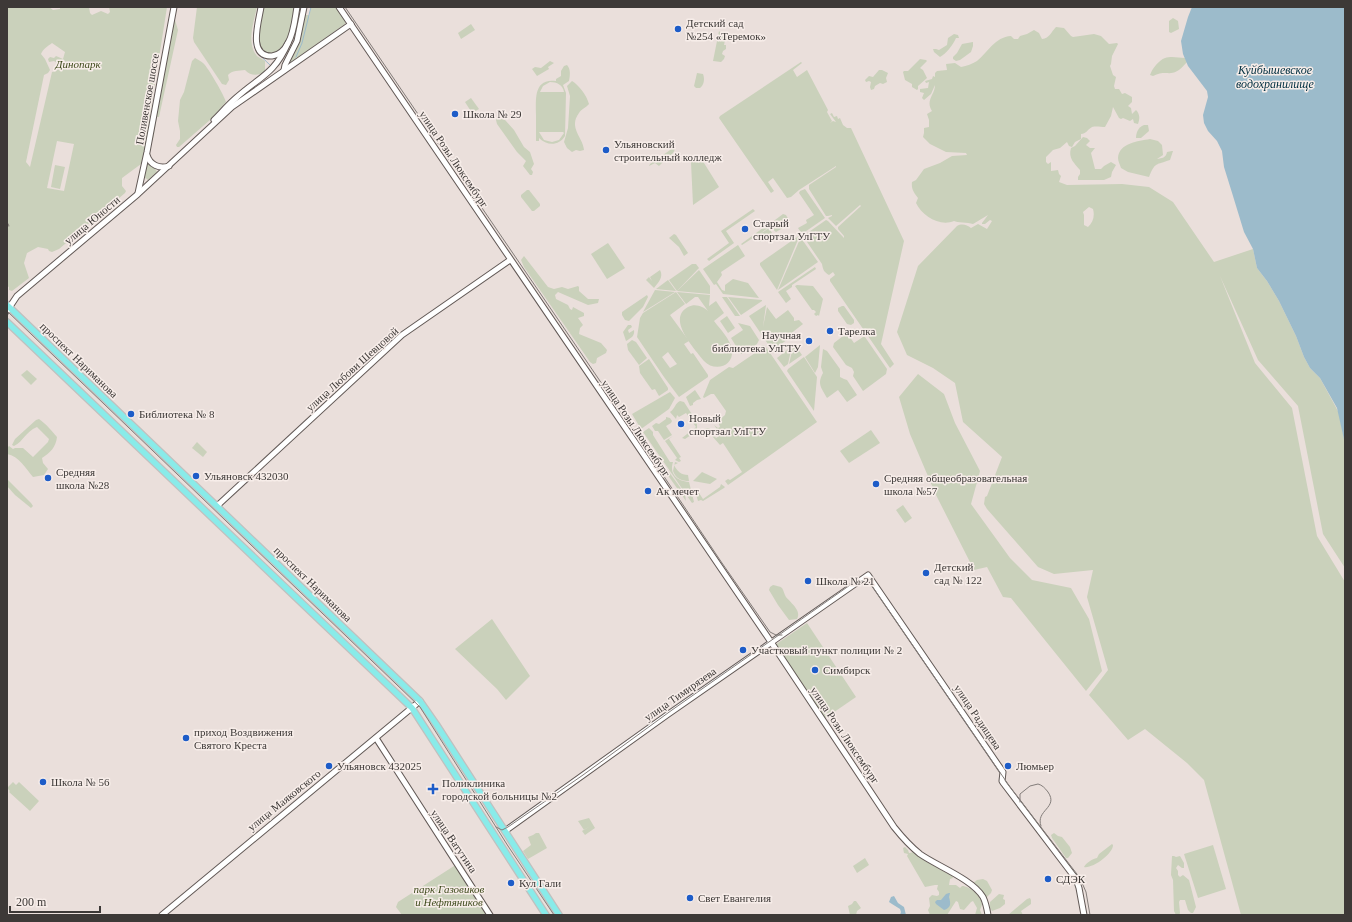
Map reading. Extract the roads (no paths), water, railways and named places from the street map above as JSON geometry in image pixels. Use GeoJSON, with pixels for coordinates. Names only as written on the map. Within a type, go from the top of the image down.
{"type":"FeatureCollection","features":[{"type":"Feature","properties":{"kind":"main road","name":"проспект Нариманова"},"geometry":{"type":"LineString","coordinates":[[8,308],[420,701],[559,915]]}},
{"type":"Feature","properties":{"kind":"main road","name":"проспект Нариманова"},"geometry":{"type":"LineString","coordinates":[[7,322],[412,708],[546,915]]}},
{"type":"Feature","properties":{"kind":"main road"},"geometry":{"type":"LineString","coordinates":[[210,515],[217,506]]}},
{"type":"Feature","properties":{"kind":"street","name":"Поливенское шоссе"},"geometry":{"type":"LineString","coordinates":[[138,194],[174,7]]}},
{"type":"Feature","properties":{"kind":"street"},"geometry":{"type":"LineString","coordinates":[[261,7],[256,38],[256,45],[259,50],[266,55],[276,55],[282,51],[288,43]]}},
{"type":"Feature","properties":{"kind":"street","name":"улица Юности"},"geometry":{"type":"LineString","coordinates":[[189,147],[236,98],[272,71],[283,55],[288,43],[297,7]]}},
{"type":"Feature","properties":{"kind":"street"},"geometry":{"type":"LineString","coordinates":[[284,70],[297,41],[304,7]]}},
{"type":"Feature","properties":{"kind":"street","name":"улица Розы Люксембург"},"geometry":{"type":"LineString","coordinates":[[340,7],[510,260],[771,642],[894,827],[910,846],[974,888],[982,897],[988,915]]}},
{"type":"Feature","properties":{"kind":"street","name":"улица Юности"},"geometry":{"type":"LineString","coordinates":[[8,308],[26,289],[138,194],[236,104],[349,22]]}},
{"type":"Feature","properties":{"kind":"street"},"geometry":{"type":"LineString","coordinates":[[147,152],[150,161],[156,166],[169,166]]}},
{"type":"Feature","properties":{"kind":"street","name":"улица Любови Шевцовой"},"geometry":{"type":"LineString","coordinates":[[217,506],[402,335],[510,260]]}},
{"type":"Feature","properties":{"kind":"street","name":"улица Тимирязева"},"geometry":{"type":"LineString","coordinates":[[505,831],[667,715],[868,575]]}},
{"type":"Feature","properties":{"kind":"street","name":"улица Радищева"},"geometry":{"type":"LineString","coordinates":[[868,575],[1003,772],[1002,779],[1004,784],[1076,879],[1080,888],[1084,915]]}},
{"type":"Feature","properties":{"kind":"street","name":"улица Маяковского"},"geometry":{"type":"LineString","coordinates":[[162,915],[420,701]]}},
{"type":"Feature","properties":{"kind":"street","name":"улица Ватутина"},"geometry":{"type":"LineString","coordinates":[[376,738],[490,915]]}},
{"type":"Feature","properties":{"kind":"water","name":"Куйбышевское водохранилище"},"geometry":{"type":"Polygon","coordinates":[[[1192,7],[1345,7],[1345,444],[1337,408],[1320,378],[1310,368],[1279,301],[1257,268],[1253,249],[1244,232],[1224,167],[1222,151],[1217,141],[1208,131],[1204,123],[1203,115],[1208,97],[1207,91],[1188,66],[1183,54],[1181,41],[1192,7]]]}},
{"type":"Feature","properties":{"kind":"water"},"geometry":{"type":"Polygon","coordinates":[[[950,893],[950,905],[944,910],[935,902],[937,900],[941,900],[946,894],[950,893]]]}},
{"type":"Feature","properties":{"kind":"water"},"geometry":{"type":"Polygon","coordinates":[[[894,896],[898,903],[904,907],[906,915],[900,915],[900,909],[889,902],[891,897],[894,896]]]}},
{"type":"Feature","properties":{"kind":"waterway"},"geometry":{"type":"LineString","coordinates":[[296,57],[302,43],[311,7]]}},
{"type":"Feature","properties":{"kind":"waterway"},"geometry":{"type":"LineString","coordinates":[[254,32],[253,38],[255,48],[271,66]]}},
{"type":"Feature","properties":{"kind":"tram line"},"geometry":{"type":"LineString","coordinates":[[345,7],[770,632],[776,635],[782,635]]}},
{"type":"Feature","properties":{"kind":"tram line"},"geometry":{"type":"LineString","coordinates":[[7,311],[420,707],[508,846],[554,915]]}},
{"type":"Feature","properties":{"kind":"tram line"},"geometry":{"type":"LineString","coordinates":[[496,827],[502,830],[508,827],[853,583],[863,581],[872,586],[1010,787],[1080,878],[1086,892],[1090,915]]}},
{"type":"Feature","properties":{"kind":"tram line"},"geometry":{"type":"LineString","coordinates":[[1020,802],[1020,794],[1030,786],[1038,784],[1046,789],[1051,797],[1051,802],[1041,816],[1041,826]]}},
{"type":"Feature","properties":{"kind":"railway"},"geometry":{"type":"LineString","coordinates":[[7,222],[9,226],[7,231]]}},
{"type":"Feature","properties":{"kind":"place","name":"Детский сад №254 «Теремок»"},"geometry":{"type":"Point","coordinates":[678,29]}},
{"type":"Feature","properties":{"kind":"place","name":"Школа № 29"},"geometry":{"type":"Point","coordinates":[455,114]}},
{"type":"Feature","properties":{"kind":"place","name":"Ульяновский строительный колледж"},"geometry":{"type":"Point","coordinates":[606,150]}},
{"type":"Feature","properties":{"kind":"place","name":"Старый спортзал УлГТУ"},"geometry":{"type":"Point","coordinates":[745,229]}},
{"type":"Feature","properties":{"kind":"place","name":"Тарелка"},"geometry":{"type":"Point","coordinates":[830,331]}},
{"type":"Feature","properties":{"kind":"place","name":"Научная библиотека УлГТУ"},"geometry":{"type":"Point","coordinates":[809,341]}},
{"type":"Feature","properties":{"kind":"place","name":"Библиотека № 8"},"geometry":{"type":"Point","coordinates":[131,414]}},
{"type":"Feature","properties":{"kind":"place","name":"Новый спортзал УлГТУ"},"geometry":{"type":"Point","coordinates":[681,424]}},
{"type":"Feature","properties":{"kind":"place","name":"Ульяновск 432030"},"geometry":{"type":"Point","coordinates":[196,476]}},
{"type":"Feature","properties":{"kind":"place","name":"Средняя школа №28"},"geometry":{"type":"Point","coordinates":[48,478]}},
{"type":"Feature","properties":{"kind":"place","name":"Средняя общеобразовательная школа №57"},"geometry":{"type":"Point","coordinates":[876,484]}},
{"type":"Feature","properties":{"kind":"place","name":"Ак мечет"},"geometry":{"type":"Point","coordinates":[648,491]}},
{"type":"Feature","properties":{"kind":"place","name":"Детский сад № 122"},"geometry":{"type":"Point","coordinates":[926,573]}},
{"type":"Feature","properties":{"kind":"place","name":"Школа № 21"},"geometry":{"type":"Point","coordinates":[808,581]}},
{"type":"Feature","properties":{"kind":"place","name":"Участковый пункт полиции № 2"},"geometry":{"type":"Point","coordinates":[743,650]}},
{"type":"Feature","properties":{"kind":"place","name":"Симбирск"},"geometry":{"type":"Point","coordinates":[815,670]}},
{"type":"Feature","properties":{"kind":"place","name":"приход Воздвижения Святого Креста"},"geometry":{"type":"Point","coordinates":[186,738]}},
{"type":"Feature","properties":{"kind":"place","name":"Ульяновск 432025"},"geometry":{"type":"Point","coordinates":[329,766]}},
{"type":"Feature","properties":{"kind":"place","name":"Люмьер"},"geometry":{"type":"Point","coordinates":[1008,766]}},
{"type":"Feature","properties":{"kind":"place","name":"Школа № 56"},"geometry":{"type":"Point","coordinates":[43,782]}},
{"type":"Feature","properties":{"kind":"place","name":"Поликлиника городской больницы №2"},"geometry":{"type":"Point","coordinates":[433,789]}},
{"type":"Feature","properties":{"kind":"place","name":"СДЭК"},"geometry":{"type":"Point","coordinates":[1048,879]}},
{"type":"Feature","properties":{"kind":"place","name":"Кул Гали"},"geometry":{"type":"Point","coordinates":[511,883]}},
{"type":"Feature","properties":{"kind":"place","name":"Свет Евангелия"},"geometry":{"type":"Point","coordinates":[690,898]}},
{"type":"Feature","properties":{"kind":"park label","name":"Динопарк"},"geometry":{"type":"Point","coordinates":[78,64]}},
{"type":"Feature","properties":{"kind":"park label","name":"парк Газовиков и Нефтяников"},"geometry":{"type":"Point","coordinates":[449,895]}}]}
